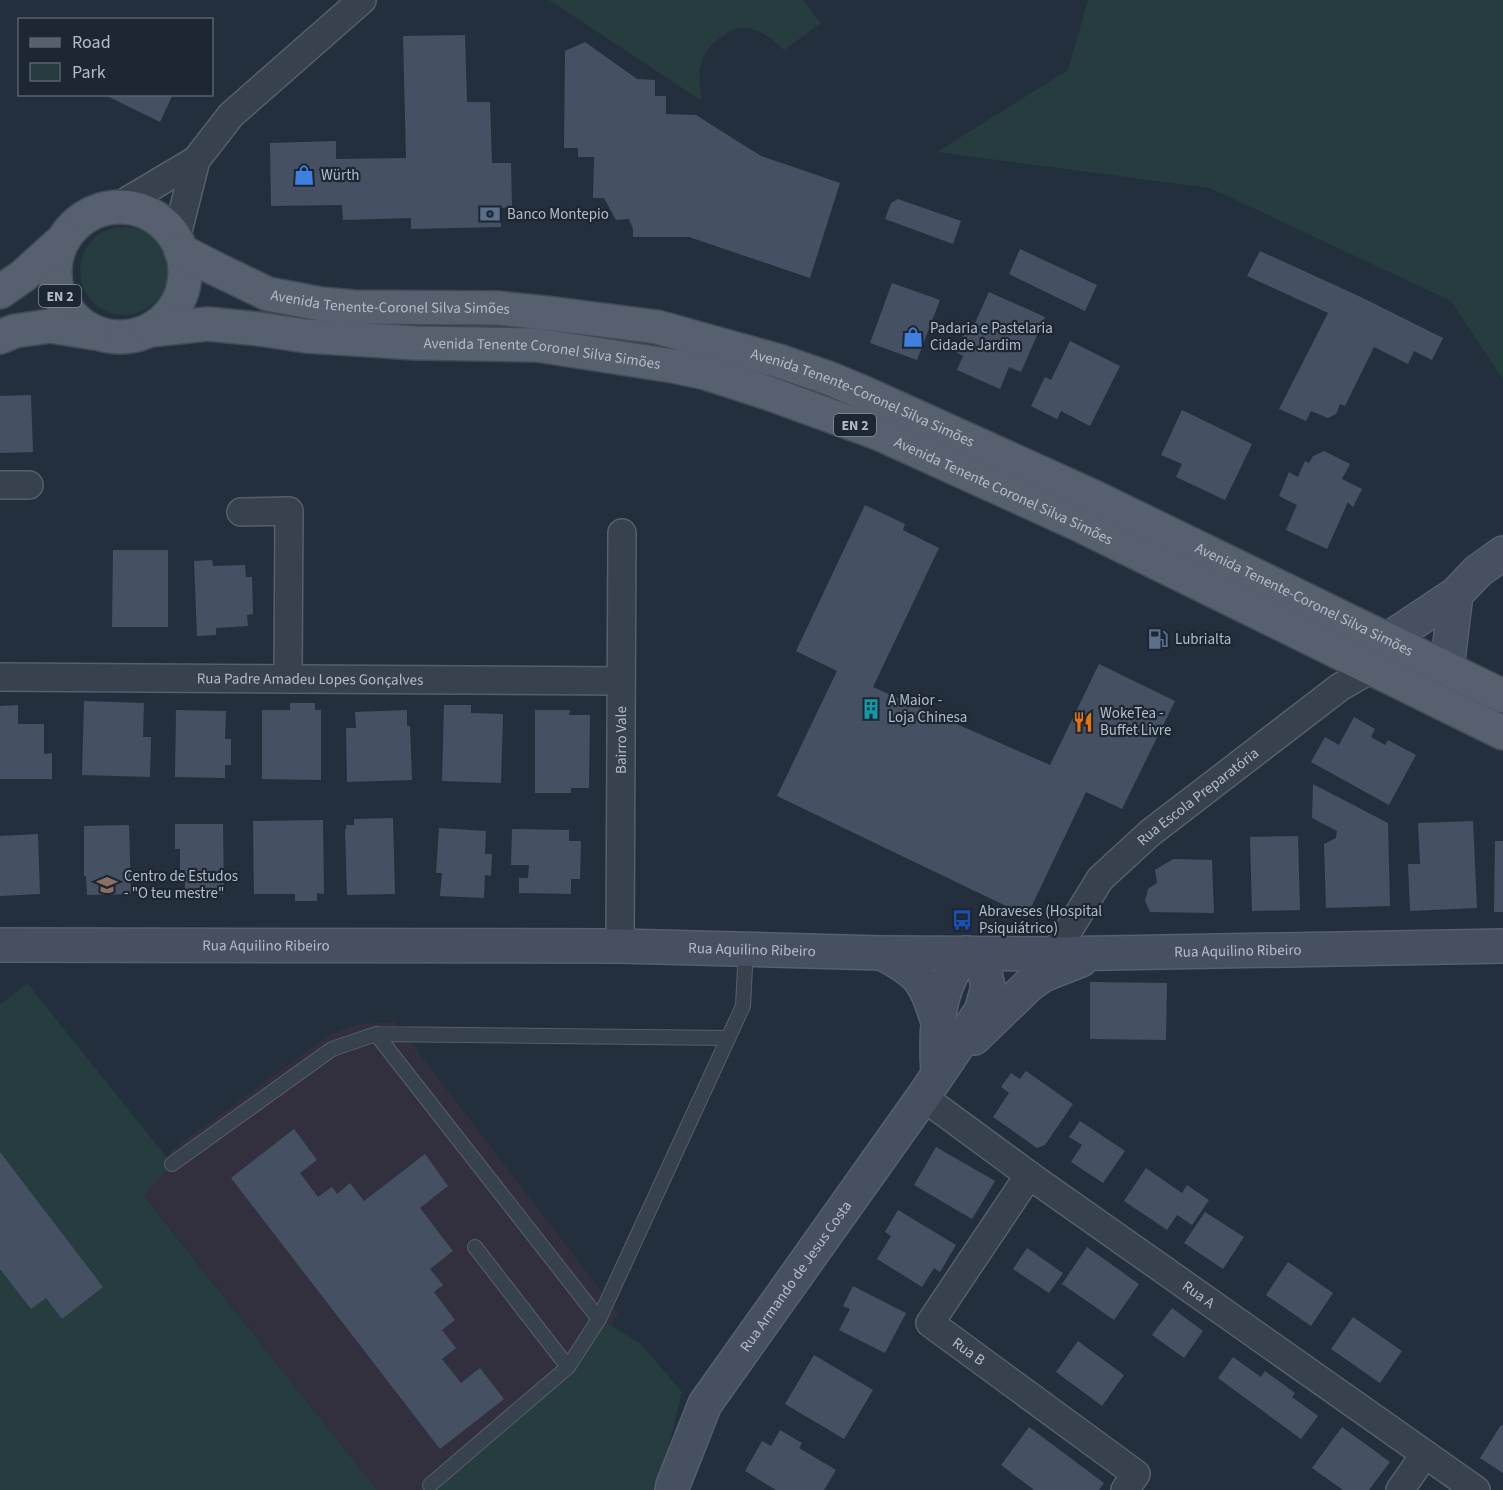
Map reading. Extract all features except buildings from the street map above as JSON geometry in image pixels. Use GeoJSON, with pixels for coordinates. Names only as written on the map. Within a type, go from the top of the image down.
{"type":"FeatureCollection","features":[{"type":"Feature","properties":{"kind":"main road","name":"EN 2"},"geometry":{"type":"LineString","coordinates":[[0,291],[23,276],[64,239],[78,223],[96,212],[117,207],[139,210],[158,219],[168,228],[179,245],[185,269],[184,287],[177,304],[165,319],[150,330],[135,336],[118,337],[50,326],[15,331],[0,337]]}},
{"type":"Feature","properties":{"kind":"main road","name":"EN 2"},"geometry":{"type":"LineString","coordinates":[[64,239],[57,257],[56,277],[60,296],[70,313],[84,326],[102,334]]}},
{"type":"Feature","properties":{"kind":"main road","name":"Avenida Tenente-Coronel Silva Simões"},"geometry":{"type":"LineString","coordinates":[[179,245],[213,268],[268,294],[321,304],[354,307],[498,308],[657,327],[779,361],[831,379],[924,419],[1094,497],[1380,654],[1447,669],[1503,696]]}},
{"type":"Feature","properties":{"kind":"main road","name":"Avenida Tenente Coronel Silva Simões"},"geometry":{"type":"LineString","coordinates":[[150,330],[208,324],[259,328],[317,337],[416,343],[537,345],[673,366],[706,374],[768,393],[878,433],[1078,524],[1380,654],[1503,733]]}},
{"type":"Feature","properties":{"kind":"street"},"geometry":{"type":"LineString","coordinates":[[117,207],[196,160],[231,115],[362,0]]}},
{"type":"Feature","properties":{"kind":"street"},"geometry":{"type":"LineString","coordinates":[[179,245],[196,160]]}},
{"type":"Feature","properties":{"kind":"street"},"geometry":{"type":"LineString","coordinates":[[0,486],[29,485]]}},
{"type":"Feature","properties":{"kind":"street"},"geometry":{"type":"LineString","coordinates":[[241,512],[289,511],[288,679]]}},
{"type":"Feature","properties":{"kind":"street","name":"Bairro Vale"},"geometry":{"type":"LineString","coordinates":[[620,946],[622,533]]}},
{"type":"Feature","properties":{"kind":"street"},"geometry":{"type":"LineString","coordinates":[[1380,654],[1455,594],[1478,571],[1503,553]]}},
{"type":"Feature","properties":{"kind":"street"},"geometry":{"type":"LineString","coordinates":[[1447,669],[1455,594]]}},
{"type":"Feature","properties":{"kind":"street","name":"Rua Escola Preparatória"},"geometry":{"type":"LineString","coordinates":[[1054,954],[1100,879],[1150,833],[1380,654]]}},
{"type":"Feature","properties":{"kind":"street","name":"Rua Padre Amadeu Lopes Gonçalves"},"geometry":{"type":"LineString","coordinates":[[0,677],[621,681]]}},
{"type":"Feature","properties":{"kind":"street","name":"Rua Aquilino Ribeiro"},"geometry":{"type":"LineString","coordinates":[[0,945],[620,946],[882,953],[1054,954],[1503,946]]}},
{"type":"Feature","properties":{"kind":"street"},"geometry":{"type":"LineString","coordinates":[[882,953],[917,975],[926,987],[938,1022]]}},
{"type":"Feature","properties":{"kind":"street"},"geometry":{"type":"LineString","coordinates":[[966,953],[976,958],[982,967],[988,987],[981,1011],[930,1085],[942,997],[953,969],[966,953]]}},
{"type":"Feature","properties":{"kind":"street"},"geometry":{"type":"LineString","coordinates":[[930,1085],[1030,984],[1052,972],[1098,954]]}},
{"type":"Feature","properties":{"kind":"street","name":"Rua A"},"geometry":{"type":"LineString","coordinates":[[930,1085],[1029,1175],[1476,1490]]}},
{"type":"Feature","properties":{"kind":"street","name":"Rua Armando de Jesus Costa"},"geometry":{"type":"LineString","coordinates":[[672,1490],[705,1404],[930,1085]]}},
{"type":"Feature","properties":{"kind":"street","name":"Rua B"},"geometry":{"type":"LineString","coordinates":[[1029,1175],[930,1323],[1136,1474],[1125,1490]]}},
{"type":"Feature","properties":{"kind":"street"},"geometry":{"type":"LineString","coordinates":[[1400,1490],[1425,1454]]}},
{"type":"Feature","properties":{"kind":"lane"},"geometry":{"type":"LineString","coordinates":[[430,1485],[568,1367],[599,1319],[743,1006],[746,948]]}},
{"type":"Feature","properties":{"kind":"lane"},"geometry":{"type":"LineString","coordinates":[[172,1164],[332,1049],[376,1034],[728,1038]]}},
{"type":"Feature","properties":{"kind":"lane"},"geometry":{"type":"LineString","coordinates":[[376,1034],[599,1319]]}},
{"type":"Feature","properties":{"kind":"lane"},"geometry":{"type":"LineString","coordinates":[[475,1247],[568,1367]]}},
{"type":"Feature","properties":{"kind":"shaded area"},"geometry":{"type":"Polygon","coordinates":[[[395,1022],[618,1313],[604,1340],[432,1490],[377,1490],[144,1195],[172,1150],[321,1041],[338,1031],[360,1024],[395,1022]]]}},
{"type":"Feature","properties":{"kind":"green space"},"geometry":{"type":"Polygon","coordinates":[[[549,0],[803,0],[821,23],[784,50],[768,37],[749,28],[734,29],[719,38],[707,51],[700,68],[702,101],[549,0]]]}},
{"type":"Feature","properties":{"kind":"green space"},"geometry":{"type":"Polygon","coordinates":[[[1088,0],[1503,0],[1503,379],[1451,301],[1210,188],[937,152],[1068,70],[1088,0]]]}},
{"type":"Feature","properties":{"kind":"green space"},"geometry":{"type":"Polygon","coordinates":[[[124,227],[149,234],[161,246],[168,271],[161,296],[149,308],[124,315],[99,308],[87,296],[80,271],[87,246],[99,234],[124,227]]]}},
{"type":"Feature","properties":{"kind":"green space"},"geometry":{"type":"Polygon","coordinates":[[[27,983],[172,1164],[144,1196],[377,1490],[0,1490],[0,1005],[27,983]]]}},
{"type":"Feature","properties":{"kind":"green space"},"geometry":{"type":"Polygon","coordinates":[[[599,1319],[640,1343],[682,1392],[658,1490],[422,1490],[568,1367],[599,1319]]]}},
{"type":"Feature","properties":{"kind":"place","name":"Würth"},"geometry":{"type":"Point","coordinates":[304,175]}},
{"type":"Feature","properties":{"kind":"place","name":"Banco Montepio"},"geometry":{"type":"Point","coordinates":[490,214]}},
{"type":"Feature","properties":{"kind":"place","name":"Padaria e Pastelaria Cidade Jardim"},"geometry":{"type":"Point","coordinates":[913,337]}},
{"type":"Feature","properties":{"kind":"place","name":"Lubrialta"},"geometry":{"type":"Point","coordinates":[1158,639]}},
{"type":"Feature","properties":{"kind":"place","name":"A Maior - Loja Chinesa"},"geometry":{"type":"Point","coordinates":[871,709]}},
{"type":"Feature","properties":{"kind":"place","name":"WokeTea - Buffet Livre"},"geometry":{"type":"Point","coordinates":[1083,722]}},
{"type":"Feature","properties":{"kind":"place","name":"Centro de Estudos - \"O teu mestre\""},"geometry":{"type":"Point","coordinates":[107,885]}},
{"type":"Feature","properties":{"kind":"place","name":"Abraveses (Hospital Psiquiátrico)"},"geometry":{"type":"Point","coordinates":[962,920]}}]}
